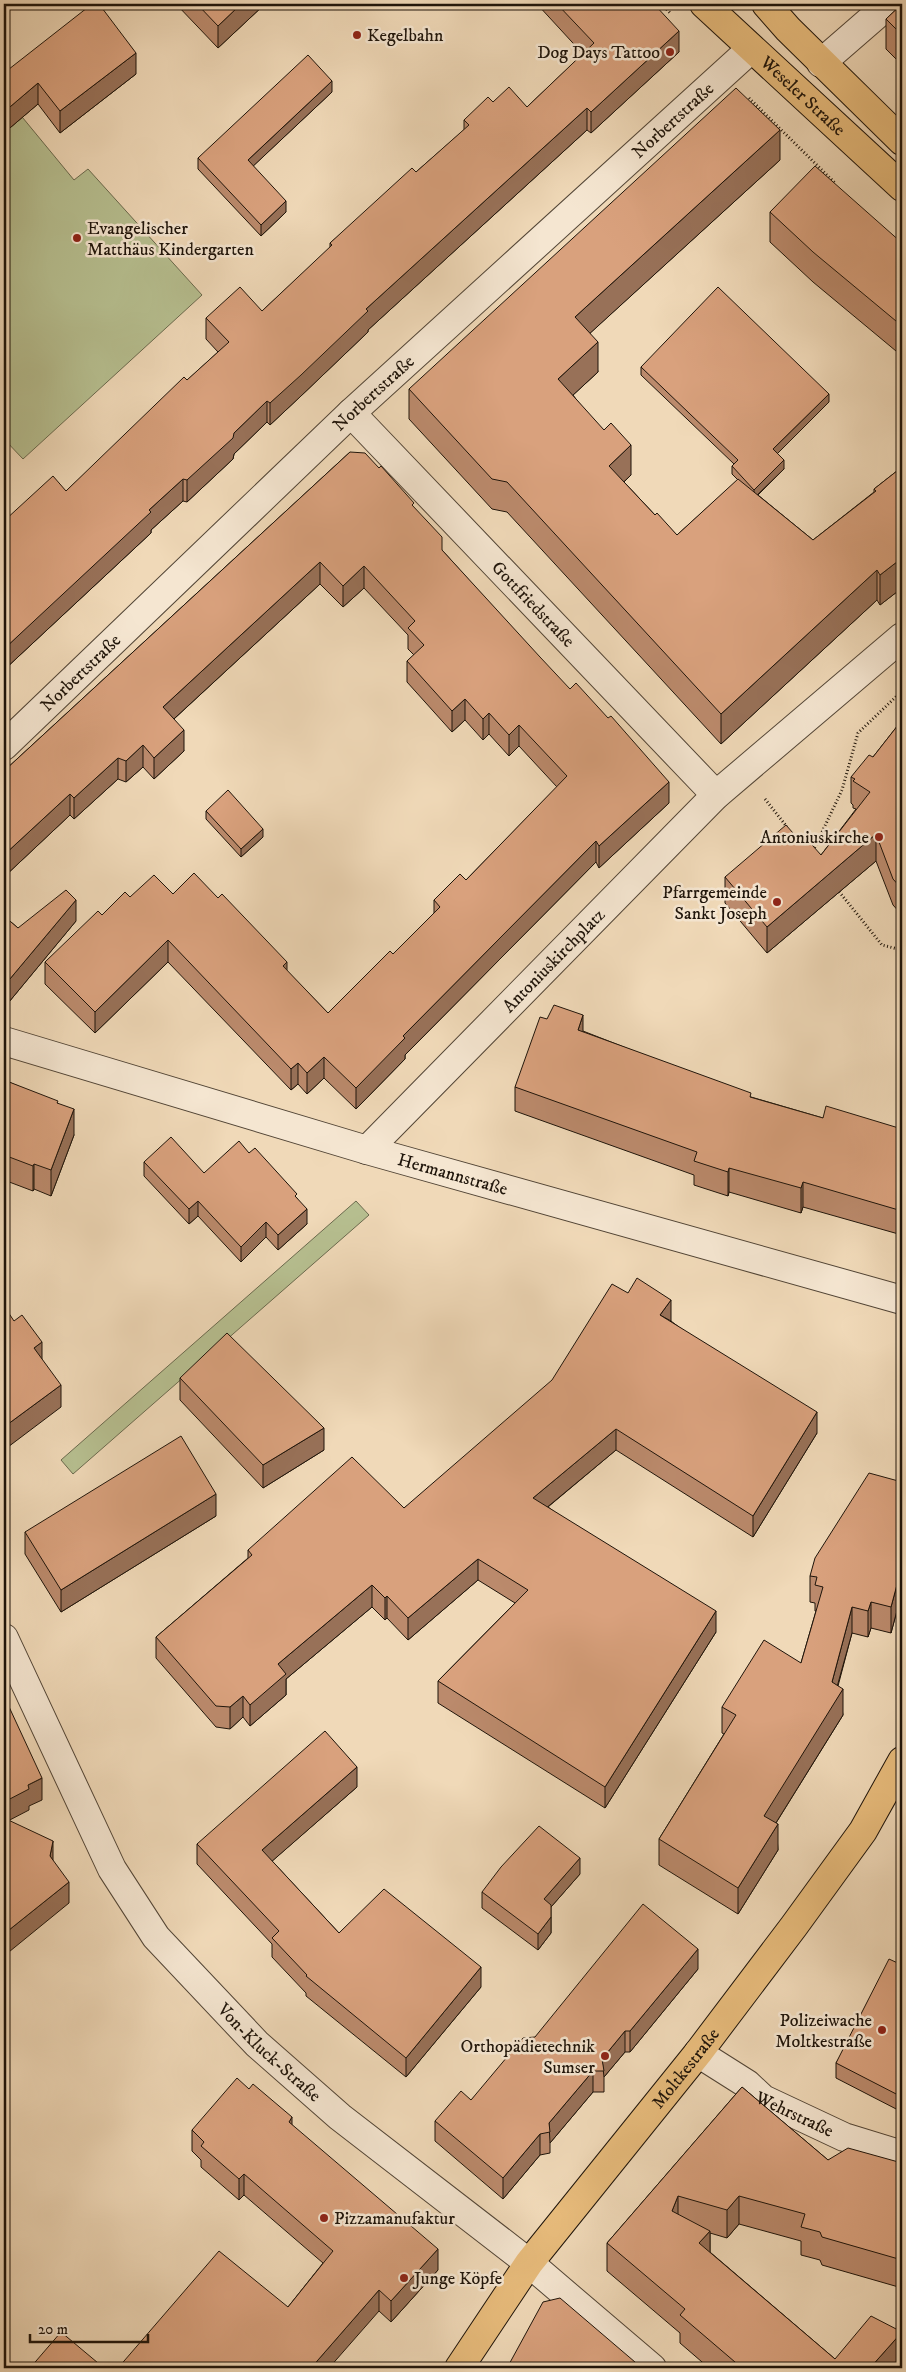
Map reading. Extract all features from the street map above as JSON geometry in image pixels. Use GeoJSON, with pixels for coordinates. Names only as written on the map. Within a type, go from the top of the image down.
{"type":"FeatureCollection","features":[{"type":"Feature","properties":{"kind":"main road","name":"Weseler Straße"},"geometry":{"type":"LineString","coordinates":[[704,4],[902,187]]}},
{"type":"Feature","properties":{"kind":"main road","name":"Weseler Straße"},"geometry":{"type":"LineString","coordinates":[[766,4],[822,63],[902,141]]}},
{"type":"Feature","properties":{"kind":"main road","name":"Moltkestraße"},"geometry":{"type":"LineString","coordinates":[[459,2368],[529,2263],[698,2053],[794,1926],[863,1830],[902,1761]]}},
{"type":"Feature","properties":{"kind":"street"},"geometry":{"type":"LineString","coordinates":[[822,63],[889,4]]}},
{"type":"Feature","properties":{"kind":"street","name":"Norbertstraße"},"geometry":{"type":"LineString","coordinates":[[4,746],[351,413],[751,49]]}},
{"type":"Feature","properties":{"kind":"street","name":"Gottfriedstraße"},"geometry":{"type":"LineString","coordinates":[[351,413],[716,794]]}},
{"type":"Feature","properties":{"kind":"street","name":"Antoniuskirchplatz"},"geometry":{"type":"LineString","coordinates":[[367,1150],[716,794],[744,773],[902,637]]}},
{"type":"Feature","properties":{"kind":"street","name":"Hermannstraße"},"geometry":{"type":"LineString","coordinates":[[4,1041],[367,1150],[902,1300]]}},
{"type":"Feature","properties":{"kind":"street","name":"Von-Kluck-Straße"},"geometry":{"type":"LineString","coordinates":[[4,1638],[112,1869],[156,1937],[257,2044],[333,2111],[529,2263],[652,2368]]}},
{"type":"Feature","properties":{"kind":"street","name":"Wehrstraße"},"geometry":{"type":"LineString","coordinates":[[698,2053],[747,2084],[762,2099],[844,2137],[902,2155]]}},
{"type":"Feature","properties":{"kind":"path"},"geometry":{"type":"LineString","coordinates":[[662,4],[674,18]]}},
{"type":"Feature","properties":{"kind":"path"},"geometry":{"type":"LineString","coordinates":[[724,73],[837,186]]}},
{"type":"Feature","properties":{"kind":"path"},"geometry":{"type":"LineString","coordinates":[[810,856],[842,790],[858,733],[902,691]]}},
{"type":"Feature","properties":{"kind":"path"},"geometry":{"type":"LineString","coordinates":[[744,773],[792,833]]}},
{"type":"Feature","properties":{"kind":"path"},"geometry":{"type":"LineString","coordinates":[[836,887],[882,945],[902,950]]}},
{"type":"Feature","properties":{"kind":"green space","name":"Evangelischer Matthäus Kindergarten"},"geometry":{"type":"Polygon","coordinates":[[[4,95],[74,180],[88,169],[202,295],[23,459],[4,439],[4,95]]]}},
{"type":"Feature","properties":{"kind":"green space"},"geometry":{"type":"Polygon","coordinates":[[[356,1201],[369,1215],[73,1474],[61,1460],[356,1201]]]}},
{"type":"Feature","properties":{"kind":"building"},"geometry":{"type":"Polygon","coordinates":[[[92,4],[99,4],[136,53],[60,111],[38,83],[4,112],[4,73],[92,4]]]}},
{"type":"Feature","properties":{"kind":"building"},"geometry":{"type":"Polygon","coordinates":[[[197,4],[241,4],[218,26],[197,4]]]}},
{"type":"Feature","properties":{"kind":"building"},"geometry":{"type":"Polygon","coordinates":[[[557,4],[654,4],[679,31],[591,112],[587,108],[366,309],[368,311],[301,375],[270,403],[267,401],[234,433],[233,438],[187,480],[183,479],[149,510],[151,512],[4,649],[4,521],[53,476],[66,491],[184,377],[187,380],[229,342],[206,318],[240,287],[262,311],[332,245],[330,243],[412,168],[416,172],[469,125],[464,120],[488,97],[493,102],[509,87],[527,107],[594,43],[557,4]]]}},
{"type":"Feature","properties":{"kind":"building"},"geometry":{"type":"Polygon","coordinates":[[[902,4],[902,35],[886,19],[902,4]]]}},
{"type":"Feature","properties":{"kind":"building"},"geometry":{"type":"Polygon","coordinates":[[[308,55],[332,81],[248,160],[286,201],[261,225],[198,158],[308,55]]]}},
{"type":"Feature","properties":{"kind":"building"},"geometry":{"type":"Polygon","coordinates":[[[736,88],[780,130],[575,317],[598,342],[558,379],[604,430],[611,423],[631,445],[609,466],[655,515],[657,513],[677,535],[738,479],[813,540],[876,491],[874,489],[902,467],[902,558],[880,575],[877,570],[721,714],[507,482],[492,479],[409,389],[736,88]]]}},
{"type":"Feature","properties":{"kind":"building"},"geometry":{"type":"Polygon","coordinates":[[[815,166],[902,243],[902,326],[813,252],[770,212],[815,166]]]}},
{"type":"Feature","properties":{"kind":"building"},"geometry":{"type":"Polygon","coordinates":[[[718,287],[829,394],[773,449],[784,460],[754,490],[732,466],[738,460],[641,367],[718,287]]]}},
{"type":"Feature","properties":{"kind":"building"},"geometry":{"type":"Polygon","coordinates":[[[350,452],[365,453],[379,468],[381,466],[414,503],[412,505],[442,537],[442,550],[570,689],[576,683],[608,718],[611,716],[669,782],[599,846],[596,841],[403,1036],[405,1038],[356,1088],[324,1057],[307,1073],[298,1063],[291,1069],[168,940],[95,1012],[45,962],[98,911],[102,915],[125,892],[130,897],[154,875],[173,894],[194,873],[218,898],[222,894],[287,962],[283,966],[328,1013],[390,951],[393,954],[440,907],[434,900],[460,874],[466,880],[567,776],[519,725],[509,735],[489,713],[483,719],[465,699],[452,711],[407,661],[424,645],[408,628],[415,621],[364,566],[343,586],[320,562],[163,707],[184,730],[154,758],[143,745],[126,761],[118,758],[74,798],[70,794],[4,855],[4,771],[350,452]]]}},
{"type":"Feature","properties":{"kind":"building"},"geometry":{"type":"Polygon","coordinates":[[[902,720],[902,889],[893,879],[876,834],[767,927],[725,877],[786,825],[800,841],[805,837],[821,855],[870,792],[853,781],[855,779],[851,777],[869,755],[873,757],[902,720]]]}},
{"type":"Feature","properties":{"kind":"building"},"geometry":{"type":"Polygon","coordinates":[[[228,790],[263,829],[241,849],[206,811],[228,790]]]}},
{"type":"Feature","properties":{"kind":"building"},"geometry":{"type":"Polygon","coordinates":[[[66,890],[76,900],[4,986],[4,916],[18,928],[66,890]]]}},
{"type":"Feature","properties":{"kind":"building"},"geometry":{"type":"Polygon","coordinates":[[[554,1005],[583,1015],[578,1030],[751,1093],[750,1097],[823,1118],[826,1106],[902,1129],[902,1211],[803,1182],[801,1188],[729,1168],[728,1172],[694,1161],[697,1152],[515,1087],[540,1017],[547,1019],[554,1005]]]}},
{"type":"Feature","properties":{"kind":"building"},"geometry":{"type":"Polygon","coordinates":[[[4,1080],[74,1109],[51,1170],[34,1164],[33,1166],[4,1155],[4,1080]]]}},
{"type":"Feature","properties":{"kind":"building"},"geometry":{"type":"Polygon","coordinates":[[[171,1137],[204,1173],[239,1141],[249,1153],[255,1148],[297,1194],[295,1196],[307,1209],[278,1235],[266,1222],[241,1247],[198,1201],[189,1209],[144,1162],[171,1137]]]}},
{"type":"Feature","properties":{"kind":"building"},"geometry":{"type":"Polygon","coordinates":[[[637,1278],[671,1300],[660,1315],[817,1412],[753,1516],[616,1429],[533,1498],[716,1611],[605,1787],[438,1681],[528,1590],[478,1559],[408,1618],[387,1596],[385,1598],[372,1585],[278,1664],[286,1674],[250,1705],[243,1696],[230,1707],[216,1706],[156,1637],[252,1555],[248,1550],[352,1457],[404,1508],[552,1380],[612,1284],[628,1293],[637,1278]]]}},
{"type":"Feature","properties":{"kind":"building"},"geometry":{"type":"Polygon","coordinates":[[[4,1306],[14,1321],[22,1315],[42,1342],[34,1348],[61,1385],[4,1427],[4,1306]]]}},
{"type":"Feature","properties":{"kind":"building"},"geometry":{"type":"Polygon","coordinates":[[[227,1333],[324,1428],[263,1465],[180,1378],[227,1333]]]}},
{"type":"Feature","properties":{"kind":"building"},"geometry":{"type":"Polygon","coordinates":[[[181,1436],[216,1494],[61,1590],[25,1532],[181,1436]]]}},
{"type":"Feature","properties":{"kind":"building"},"geometry":{"type":"Polygon","coordinates":[[[869,1473],[902,1482],[902,1566],[891,1607],[871,1602],[868,1611],[852,1607],[832,1682],[843,1689],[764,1816],[778,1824],[738,1888],[659,1839],[736,1715],[722,1707],[764,1640],[801,1663],[823,1587],[815,1585],[817,1577],[810,1576],[815,1558],[869,1473]]]}},
{"type":"Feature","properties":{"kind":"building"},"geometry":{"type":"Polygon","coordinates":[[[4,1696],[42,1778],[28,1785],[29,1789],[4,1802],[4,1696]]]}},
{"type":"Feature","properties":{"kind":"building"},"geometry":{"type":"Polygon","coordinates":[[[325,1731],[357,1767],[262,1850],[339,1933],[384,1889],[481,1967],[406,2058],[306,1976],[272,1938],[279,1931],[197,1844],[325,1731]]]}},
{"type":"Feature","properties":{"kind":"building"},"geometry":{"type":"Polygon","coordinates":[[[4,1818],[53,1841],[50,1856],[69,1882],[4,1934],[4,1818]]]}},
{"type":"Feature","properties":{"kind":"building"},"geometry":{"type":"Polygon","coordinates":[[[539,1826],[580,1858],[544,1899],[551,1905],[551,1917],[538,1934],[482,1892],[501,1867],[539,1826]]]}},
{"type":"Feature","properties":{"kind":"building"},"geometry":{"type":"Polygon","coordinates":[[[643,1904],[698,1949],[630,2031],[625,2031],[602,2059],[604,2071],[593,2071],[549,2123],[550,2132],[540,2134],[503,2178],[435,2121],[461,2091],[471,2100],[523,2038],[535,2037],[643,1904]]]}},
{"type":"Feature","properties":{"kind":"building","name":"Polizeiwache Moltkestraße"},"geometry":{"type":"Polygon","coordinates":[[[889,1959],[902,1965],[902,2097],[836,2063],[889,1959]]]}},
{"type":"Feature","properties":{"kind":"building"},"geometry":{"type":"Polygon","coordinates":[[[237,2078],[249,2089],[253,2084],[292,2117],[289,2122],[438,2249],[391,2301],[379,2290],[311,2368],[118,2368],[219,2251],[288,2307],[333,2251],[244,2174],[239,2179],[201,2146],[204,2142],[192,2130],[237,2078]]]}},
{"type":"Feature","properties":{"kind":"building"},"geometry":{"type":"Polygon","coordinates":[[[742,2087],[828,2160],[848,2148],[902,2163],[902,2260],[822,2237],[820,2232],[801,2227],[805,2214],[739,2196],[727,2210],[678,2196],[672,2211],[710,2231],[699,2243],[835,2359],[871,2316],[902,2332],[870,2368],[742,2368],[680,2315],[685,2309],[607,2243],[742,2087]]]}},
{"type":"Feature","properties":{"kind":"building"},"geometry":{"type":"Polygon","coordinates":[[[560,2298],[642,2368],[507,2368],[543,2302],[560,2298]]]}},
{"type":"Feature","properties":{"kind":"building"},"geometry":{"type":"Polygon","coordinates":[[[61,2332],[104,2368],[30,2368],[61,2332]]]}},
{"type":"Feature","properties":{"kind":"place","name":"Kegelbahn"},"geometry":{"type":"Point","coordinates":[357,35]}},
{"type":"Feature","properties":{"kind":"place","name":"Dog Days Tattoo"},"geometry":{"type":"Point","coordinates":[670,52]}},
{"type":"Feature","properties":{"kind":"place","name":"Evangelischer Matthäus Kindergarten"},"geometry":{"type":"Point","coordinates":[77,238]}},
{"type":"Feature","properties":{"kind":"place","name":"Antoniuskirche"},"geometry":{"type":"Point","coordinates":[879,837]}},
{"type":"Feature","properties":{"kind":"place","name":"Pfarrgemeinde Sankt Joseph"},"geometry":{"type":"Point","coordinates":[777,902]}},
{"type":"Feature","properties":{"kind":"place","name":"Polizeiwache Moltkestraße"},"geometry":{"type":"Point","coordinates":[882,2030]}},
{"type":"Feature","properties":{"kind":"place","name":"Orthopädietechnik Sumser"},"geometry":{"type":"Point","coordinates":[605,2056]}},
{"type":"Feature","properties":{"kind":"place","name":"Pizzamanufaktur"},"geometry":{"type":"Point","coordinates":[324,2218]}},
{"type":"Feature","properties":{"kind":"place","name":"Junge Köpfe"},"geometry":{"type":"Point","coordinates":[404,2278]}}]}
